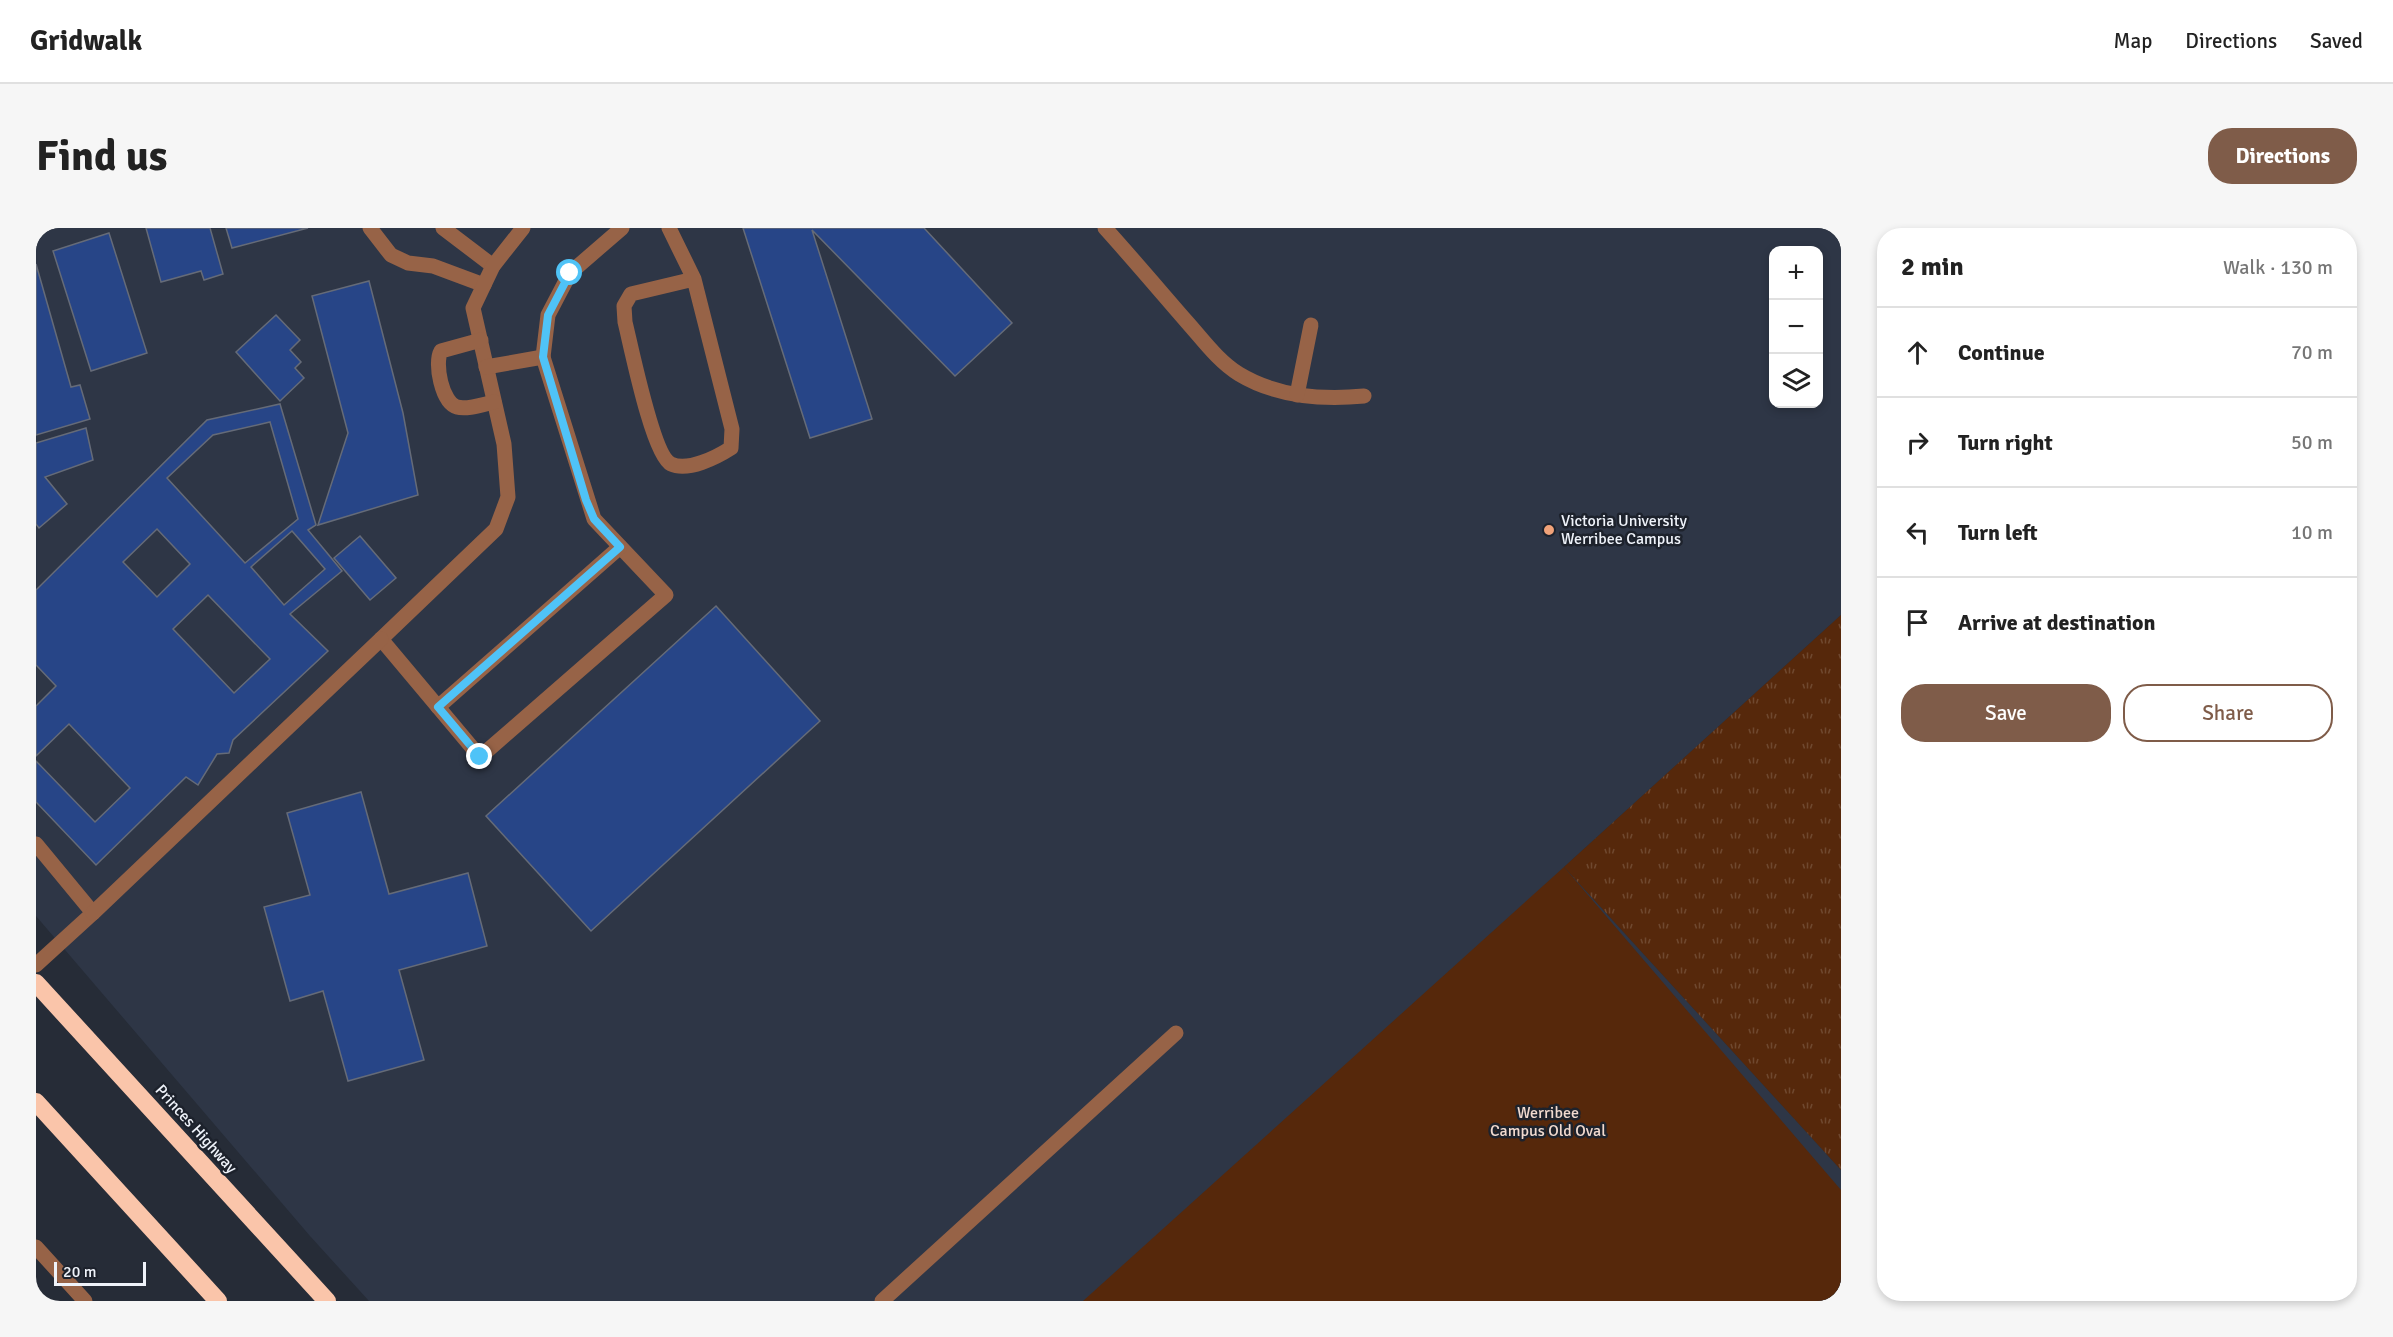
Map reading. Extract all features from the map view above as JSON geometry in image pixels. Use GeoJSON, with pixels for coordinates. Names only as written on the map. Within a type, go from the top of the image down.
{"type":"FeatureCollection","features":[{"type":"Feature","properties":{"kind":"highway","name":"Princes Highway"},"geometry":{"type":"LineString","coordinates":[[36,983],[327,1301]]}},
{"type":"Feature","properties":{"kind":"highway"},"geometry":{"type":"LineString","coordinates":[[36,1102],[218,1301]]}},
{"type":"Feature","properties":{"kind":"street"},"geometry":{"type":"LineString","coordinates":[[370,228],[391,255],[408,263],[433,266],[484,285]]}},
{"type":"Feature","properties":{"kind":"street"},"geometry":{"type":"LineString","coordinates":[[443,228],[494,266]]}},
{"type":"Feature","properties":{"kind":"street"},"geometry":{"type":"LineString","coordinates":[[36,965],[496,529],[508,497],[504,444],[473,308],[494,266],[523,228]]}},
{"type":"Feature","properties":{"kind":"street"},"geometry":{"type":"LineString","coordinates":[[381,639],[480,757],[666,596],[594,519],[586,500],[543,357],[548,315],[570,273],[622,228]]}},
{"type":"Feature","properties":{"kind":"street"},"geometry":{"type":"LineString","coordinates":[[669,228],[693,279],[732,429],[731,448],[717,458],[691,465],[672,465],[662,458],[650,420],[625,322],[624,306],[631,294],[693,279]]}},
{"type":"Feature","properties":{"kind":"street"},"geometry":{"type":"LineString","coordinates":[[1106,228],[1217,356],[1239,374],[1266,386],[1297,395],[1332,399],[1364,396]]}},
{"type":"Feature","properties":{"kind":"street"},"geometry":{"type":"LineString","coordinates":[[1297,395],[1311,325]]}},
{"type":"Feature","properties":{"kind":"street"},"geometry":{"type":"LineString","coordinates":[[481,340],[441,351],[438,356],[443,384],[448,399],[460,408],[494,402]]}},
{"type":"Feature","properties":{"kind":"street"},"geometry":{"type":"LineString","coordinates":[[486,367],[543,357]]}},
{"type":"Feature","properties":{"kind":"street"},"geometry":{"type":"LineString","coordinates":[[438,707],[620,547]]}},
{"type":"Feature","properties":{"kind":"street"},"geometry":{"type":"LineString","coordinates":[[36,844],[93,913]]}},
{"type":"Feature","properties":{"kind":"street"},"geometry":{"type":"LineString","coordinates":[[882,1301],[1176,1033]]}},
{"type":"Feature","properties":{"kind":"street"},"geometry":{"type":"LineString","coordinates":[[36,1247],[85,1301]]}},
{"type":"Feature","properties":{"kind":"shaded area"},"geometry":{"type":"Polygon","coordinates":[[[36,228],[1841,228],[1841,615],[1564,867],[1841,1170],[1841,1301],[369,1301],[310,1236],[36,916],[36,228]]]}},
{"type":"Feature","properties":{"kind":"green space"},"geometry":{"type":"Polygon","coordinates":[[[1841,615],[1841,1170],[1564,867],[1841,615]]]}},
{"type":"Feature","properties":{"kind":"green space","name":"Werribee Campus Old Oval"},"geometry":{"type":"Polygon","coordinates":[[[1564,867],[1841,1190],[1841,1292],[1831,1301],[1083,1301],[1564,867]]]}},
{"type":"Feature","properties":{"kind":"building"},"geometry":{"type":"Polygon","coordinates":[[[146,228],[210,228],[223,274],[204,280],[201,271],[161,282],[146,228]]]}},
{"type":"Feature","properties":{"kind":"building"},"geometry":{"type":"Polygon","coordinates":[[[226,228],[308,228],[232,248],[226,228]]]}},
{"type":"Feature","properties":{"kind":"building"},"geometry":{"type":"Polygon","coordinates":[[[743,228],[924,228],[1012,323],[955,376],[812,230],[872,419],[810,438],[743,228]]]}},
{"type":"Feature","properties":{"kind":"building"},"geometry":{"type":"Polygon","coordinates":[[[109,233],[147,353],[91,371],[53,251],[109,233]]]}},
{"type":"Feature","properties":{"kind":"building"},"geometry":{"type":"Polygon","coordinates":[[[36,264],[71,387],[80,385],[90,419],[36,435],[36,264]]]}},
{"type":"Feature","properties":{"kind":"building"},"geometry":{"type":"Polygon","coordinates":[[[369,281],[403,413],[418,495],[318,525],[348,433],[312,296],[369,281]]]}},
{"type":"Feature","properties":{"kind":"building"},"geometry":{"type":"Polygon","coordinates":[[[276,315],[300,340],[290,350],[301,362],[295,368],[304,378],[280,401],[236,352],[276,315]]]}},
{"type":"Feature","properties":{"kind":"building"},"geometry":{"type":"Polygon","coordinates":[[[280,404],[316,525],[308,530],[342,571],[290,614],[328,651],[233,740],[229,753],[217,754],[198,785],[186,777],[96,865],[36,802],[36,761],[95,822],[130,788],[69,724],[36,756],[36,706],[56,686],[36,665],[36,590],[207,420],[280,404]],[[270,422],[213,435],[167,478],[245,563],[298,519],[270,422]],[[157,529],[123,562],[157,597],[190,564],[157,529]],[[292,531],[251,567],[284,605],[325,569],[292,531]],[[208,595],[173,629],[234,693],[270,659],[208,595]]]}},
{"type":"Feature","properties":{"kind":"building"},"geometry":{"type":"Polygon","coordinates":[[[86,428],[93,460],[45,477],[67,504],[39,528],[36,524],[36,443],[86,428]]]}},
{"type":"Feature","properties":{"kind":"building"},"geometry":{"type":"Polygon","coordinates":[[[360,536],[396,578],[370,600],[334,558],[360,536]]]}},
{"type":"Feature","properties":{"kind":"building"},"geometry":{"type":"Polygon","coordinates":[[[716,606],[820,721],[591,931],[486,816],[716,606]]]}},
{"type":"Feature","properties":{"kind":"building"},"geometry":{"type":"Polygon","coordinates":[[[361,792],[389,894],[468,873],[487,946],[399,970],[424,1060],[348,1081],[323,991],[290,1001],[264,907],[310,895],[287,813],[361,792]]]}},
{"type":"Feature","properties":{"kind":"place","name":"Victoria University Werribee Campus"},"geometry":{"type":"Point","coordinates":[1549,530]}},
{"type":"Feature","properties":{"kind":"route"},"geometry":{"type":"LineString","coordinates":[[480,757],[438,707],[620,547],[594,519],[586,500],[543,357],[548,315],[570,273]]}}]}
